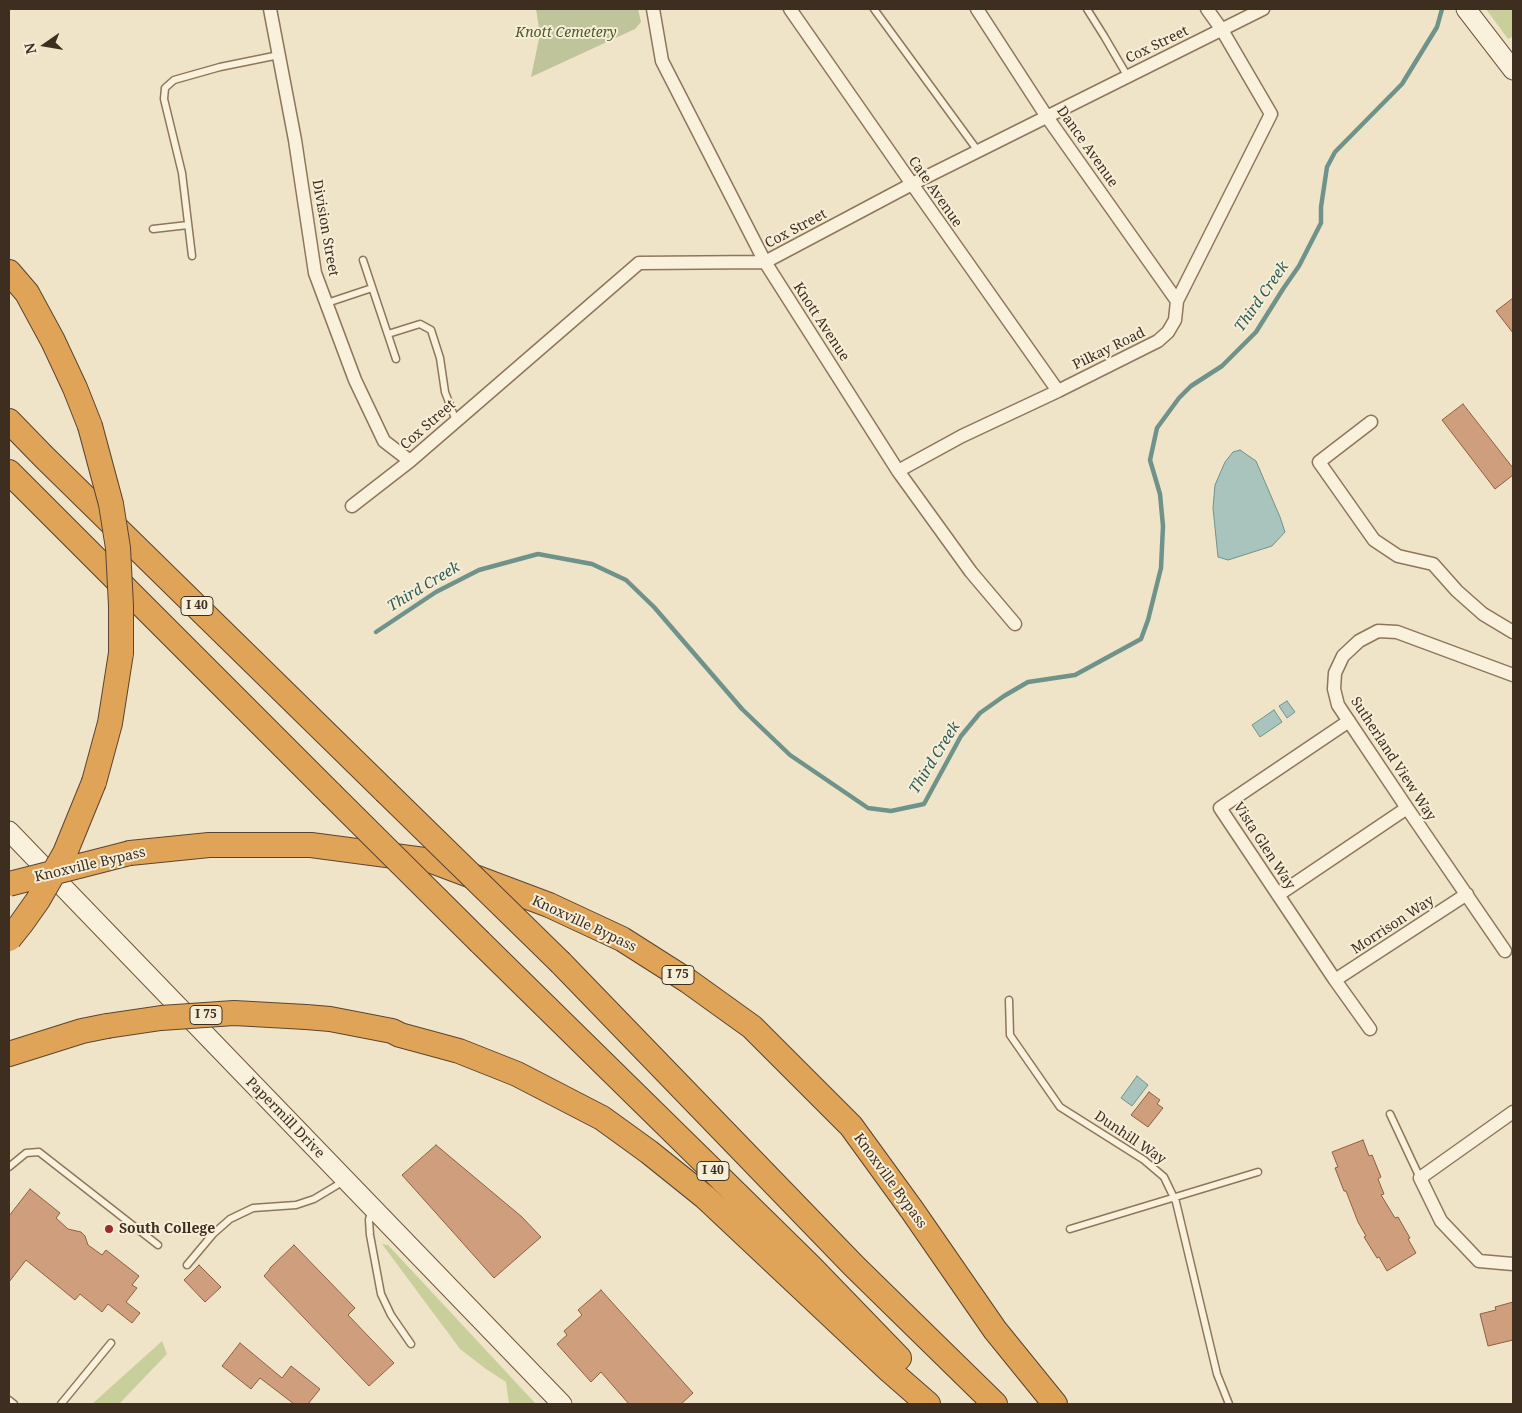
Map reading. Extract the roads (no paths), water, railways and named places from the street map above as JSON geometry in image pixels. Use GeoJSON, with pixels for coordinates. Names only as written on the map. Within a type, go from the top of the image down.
{"type":"FeatureCollection","features":[{"type":"Feature","properties":{"kind":"highway"},"geometry":{"type":"LineString","coordinates":[[9,272],[27,293],[53,341],[90,426],[111,504],[118,548],[121,606],[121,652],[111,714],[94,782],[65,853],[38,900],[9,939]]}},
{"type":"Feature","properties":{"kind":"highway","name":"I 40"},"geometry":{"type":"LineString","coordinates":[[9,421],[561,963],[854,1266],[995,1404]]}},
{"type":"Feature","properties":{"kind":"highway","name":"I 40"},"geometry":{"type":"LineString","coordinates":[[9,472],[480,942],[811,1267],[942,1404]]}},
{"type":"Feature","properties":{"kind":"highway","name":"Knoxville Bypass"},"geometry":{"type":"LineString","coordinates":[[9,884],[130,854],[209,845],[311,845],[432,861],[549,905],[622,939],[688,981],[752,1027],[851,1126],[995,1330],[1056,1404]]}},
{"type":"Feature","properties":{"kind":"highway","name":"I 75"},"geometry":{"type":"LineString","coordinates":[[9,1054],[82,1031],[107,1026],[161,1018],[234,1013],[330,1019],[392,1031],[400,1035],[459,1051],[517,1074],[602,1118],[649,1152],[705,1197],[889,1370],[928,1404]]}},
{"type":"Feature","properties":{"kind":"main road"},"geometry":{"type":"LineString","coordinates":[[1466,9],[1513,70]]}},
{"type":"Feature","properties":{"kind":"main road","name":"Papermill Drive"},"geometry":{"type":"LineString","coordinates":[[9,831],[562,1404]]}},
{"type":"Feature","properties":{"kind":"street","name":"Division Street"},"geometry":{"type":"LineString","coordinates":[[270,9],[295,140],[315,272],[356,380],[384,441],[410,461]]}},
{"type":"Feature","properties":{"kind":"street","name":"Knott Avenue"},"geometry":{"type":"LineString","coordinates":[[653,9],[662,61],[765,262],[898,470],[970,572],[1015,624]]}},
{"type":"Feature","properties":{"kind":"street","name":"Cate Avenue"},"geometry":{"type":"LineString","coordinates":[[790,9],[1058,391]]}},
{"type":"Feature","properties":{"kind":"street","name":"Dance Avenue"},"geometry":{"type":"LineString","coordinates":[[977,9],[1047,117],[1177,300]]}},
{"type":"Feature","properties":{"kind":"street"},"geometry":{"type":"LineString","coordinates":[[1207,9],[1222,30]]}},
{"type":"Feature","properties":{"kind":"street","name":"Cox Street"},"geometry":{"type":"LineString","coordinates":[[352,506],[410,461],[639,263],[765,262],[912,184],[1263,9]]}},
{"type":"Feature","properties":{"kind":"street","name":"Pilkay Road"},"geometry":{"type":"LineString","coordinates":[[898,470],[962,436],[1158,341],[1168,332],[1176,320],[1177,300],[1271,114],[1222,30]]}},
{"type":"Feature","properties":{"kind":"street"},"geometry":{"type":"LineString","coordinates":[[1371,422],[1319,462],[1374,540],[1398,556],[1433,564],[1457,591],[1483,614],[1513,632]]}},
{"type":"Feature","properties":{"kind":"street","name":"Sutherland View Way"},"geometry":{"type":"LineString","coordinates":[[1505,951],[1338,705],[1334,690],[1335,673],[1343,656],[1359,641],[1378,631],[1397,632],[1513,675]]}},
{"type":"Feature","properties":{"kind":"street","name":"Vista Glen Way"},"geometry":{"type":"LineString","coordinates":[[1349,721],[1220,808],[1370,1029]]}},
{"type":"Feature","properties":{"kind":"street"},"geometry":{"type":"LineString","coordinates":[[1278,895],[1407,808]]}},
{"type":"Feature","properties":{"kind":"street","name":"Morrison Way"},"geometry":{"type":"LineString","coordinates":[[1335,980],[1467,894]]}},
{"type":"Feature","properties":{"kind":"street"},"geometry":{"type":"LineString","coordinates":[[1513,1112],[1420,1178],[1440,1220],[1478,1261],[1513,1264]]}},
{"type":"Feature","properties":{"kind":"lane"},"geometry":{"type":"LineString","coordinates":[[874,9],[978,151]]}},
{"type":"Feature","properties":{"kind":"lane"},"geometry":{"type":"LineString","coordinates":[[1087,9],[1128,77]]}},
{"type":"Feature","properties":{"kind":"lane"},"geometry":{"type":"LineString","coordinates":[[192,256],[182,173],[164,99],[165,88],[174,80],[183,77],[279,55]]}},
{"type":"Feature","properties":{"kind":"lane"},"geometry":{"type":"LineString","coordinates":[[153,229],[188,225]]}},
{"type":"Feature","properties":{"kind":"lane"},"geometry":{"type":"LineString","coordinates":[[363,260],[396,360]]}},
{"type":"Feature","properties":{"kind":"lane"},"geometry":{"type":"LineString","coordinates":[[327,303],[372,288]]}},
{"type":"Feature","properties":{"kind":"lane"},"geometry":{"type":"LineString","coordinates":[[388,334],[420,324],[431,330],[440,358],[445,392],[456,421]]}},
{"type":"Feature","properties":{"kind":"lane","name":"Dunhill Way"},"geometry":{"type":"LineString","coordinates":[[1009,1000],[1010,1035],[1060,1107],[1144,1160],[1164,1177],[1174,1198],[1217,1374],[1229,1404]]}},
{"type":"Feature","properties":{"kind":"lane"},"geometry":{"type":"LineString","coordinates":[[1390,1114],[1420,1178]]}},
{"type":"Feature","properties":{"kind":"lane"},"geometry":{"type":"LineString","coordinates":[[9,1167],[26,1154],[39,1152],[158,1245]]}},
{"type":"Feature","properties":{"kind":"lane"},"geometry":{"type":"LineString","coordinates":[[1070,1229],[1258,1172]]}},
{"type":"Feature","properties":{"kind":"lane"},"geometry":{"type":"LineString","coordinates":[[187,1265],[213,1234],[230,1219],[253,1208],[296,1205],[314,1198],[346,1180]]}},
{"type":"Feature","properties":{"kind":"lane"},"geometry":{"type":"LineString","coordinates":[[372,1208],[369,1220],[370,1236],[381,1294],[391,1315],[411,1344]]}},
{"type":"Feature","properties":{"kind":"lane"},"geometry":{"type":"LineString","coordinates":[[61,1404],[111,1342]]}},
{"type":"Feature","properties":{"kind":"lane"},"geometry":{"type":"LineString","coordinates":[[9,1400],[14,1404]]}},
{"type":"Feature","properties":{"kind":"water"},"geometry":{"type":"Polygon","coordinates":[[[1240,450],[1256,461],[1285,532],[1272,546],[1228,560],[1218,557],[1213,508],[1215,485],[1225,462],[1233,452],[1240,450]]]}},
{"type":"Feature","properties":{"kind":"water"},"geometry":{"type":"Polygon","coordinates":[[[1287,701],[1295,712],[1287,718],[1279,706],[1287,701]]]}},
{"type":"Feature","properties":{"kind":"water"},"geometry":{"type":"Polygon","coordinates":[[[1274,710],[1282,722],[1260,737],[1252,725],[1274,710]]]}},
{"type":"Feature","properties":{"kind":"water"},"geometry":{"type":"Polygon","coordinates":[[[1137,1076],[1148,1085],[1132,1106],[1121,1098],[1137,1076]]]}},
{"type":"Feature","properties":{"kind":"waterway","name":"Third Creek"},"geometry":{"type":"LineString","coordinates":[[376,632],[436,592],[479,570],[538,554],[592,564],[626,580],[654,607],[742,709],[790,755],[868,808],[891,811],[924,804],[961,736],[980,713],[1028,682],[1075,675],[1141,639],[1148,620],[1161,568],[1163,526],[1160,494],[1150,460],[1157,428],[1179,398],[1191,386],[1222,366],[1256,332],[1299,266],[1321,223],[1321,207],[1327,167],[1335,152],[1402,84],[1437,27],[1442,9]]}},
{"type":"Feature","properties":{"kind":"place","name":"South College"},"geometry":{"type":"Point","coordinates":[109,1229]}},
{"type":"Feature","properties":{"kind":"park label","name":"Knott Cemetery"},"geometry":{"type":"Point","coordinates":[566,33]}}]}
